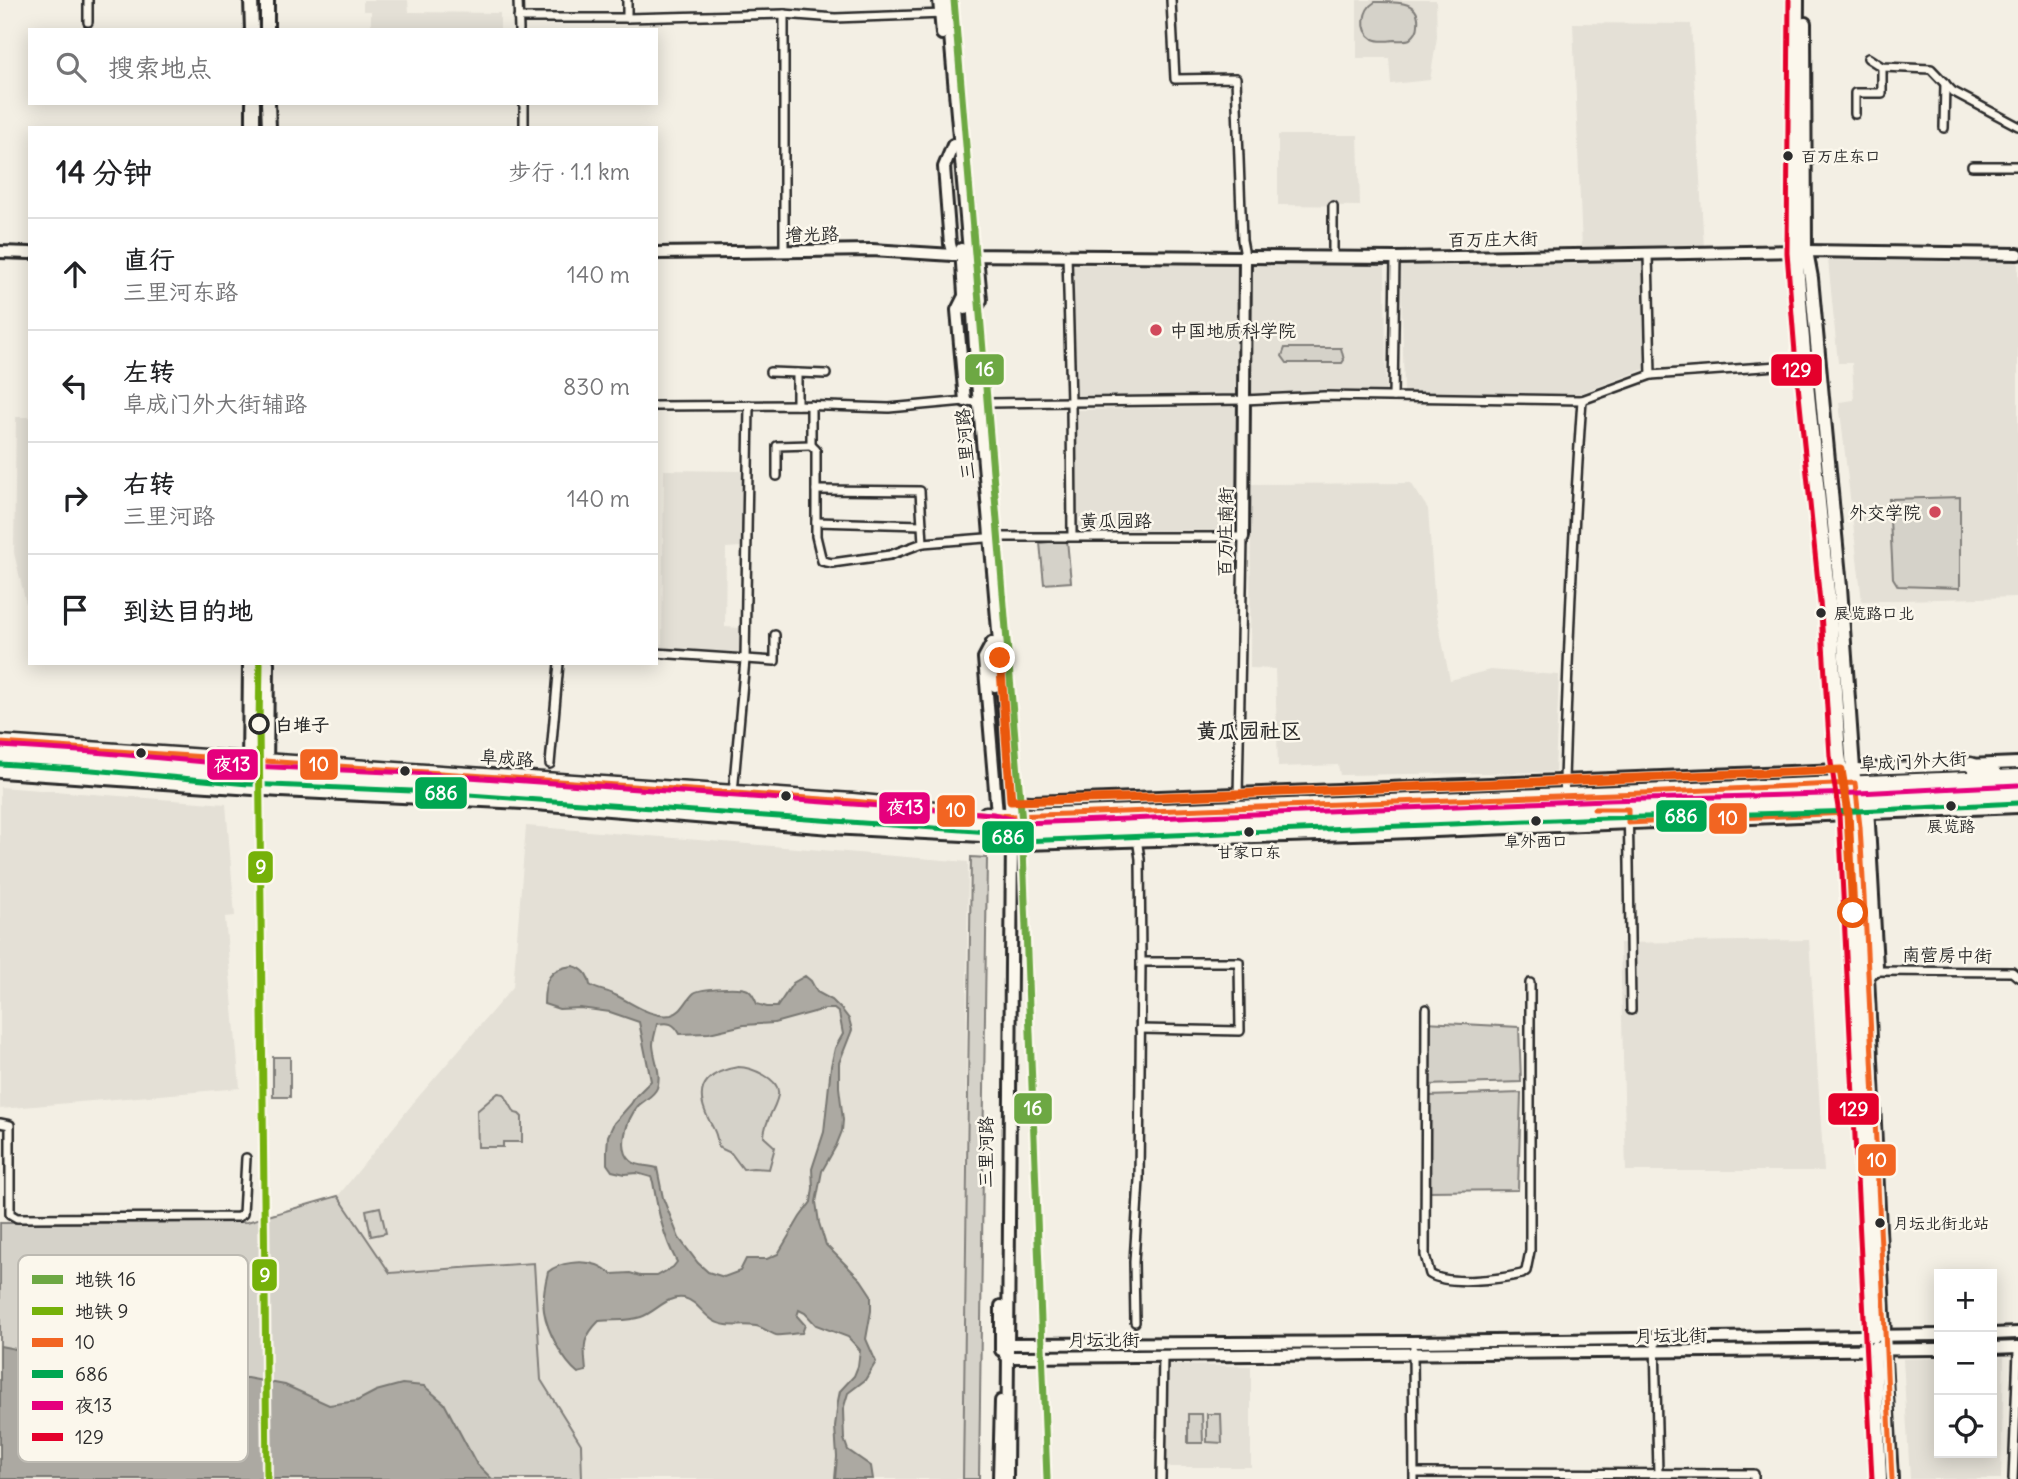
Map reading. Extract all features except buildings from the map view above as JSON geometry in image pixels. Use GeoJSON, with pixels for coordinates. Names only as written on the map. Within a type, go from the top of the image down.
{"type":"FeatureCollection","features":[{"type":"Feature","properties":{"kind":"highway","name":"阜成路"},"geometry":{"type":"LineString","coordinates":[[0,743],[249,768]]}},
{"type":"Feature","properties":{"kind":"highway","name":"阜成路"},"geometry":{"type":"LineString","coordinates":[[0,755],[859,802],[1007,822]]}},
{"type":"Feature","properties":{"kind":"highway"},"geometry":{"type":"LineString","coordinates":[[1971,765],[2002,777]]}},
{"type":"Feature","properties":{"kind":"highway","name":"阜成路"},"geometry":{"type":"LineString","coordinates":[[266,769],[412,782],[1007,822]]}},
{"type":"Feature","properties":{"kind":"highway","name":"阜成门外大街"},"geometry":{"type":"LineString","coordinates":[[1007,822],[1023,832],[1136,834],[1628,801],[1848,777],[2018,776]]}},
{"type":"Feature","properties":{"kind":"highway","name":"阜成门外大街"},"geometry":{"type":"LineString","coordinates":[[1007,822],[1238,801],[1564,788],[1628,801],[1858,807],[2018,794]]}},
{"type":"Feature","properties":{"kind":"main road"},"geometry":{"type":"LineString","coordinates":[[251,0],[252,28]]}},
{"type":"Feature","properties":{"kind":"main road"},"geometry":{"type":"LineString","coordinates":[[267,0],[267,28]]}},
{"type":"Feature","properties":{"kind":"main road","name":"三里河路"},"geometry":{"type":"LineString","coordinates":[[939,0],[965,255],[964,295],[957,310],[972,401],[986,539],[1007,822],[1007,1479]]}},
{"type":"Feature","properties":{"kind":"main road","name":"三里河路"},"geometry":{"type":"LineString","coordinates":[[947,0],[941,14],[973,314],[972,401]]}},
{"type":"Feature","properties":{"kind":"main road"},"geometry":{"type":"LineString","coordinates":[[1797,0],[1805,365],[1848,777],[1858,807],[1871,973],[1881,1479]]}},
{"type":"Feature","properties":{"kind":"main road"},"geometry":{"type":"LineString","coordinates":[[1804,0],[1801,251],[1811,278],[1840,587],[1848,777]]}},
{"type":"Feature","properties":{"kind":"main road"},"geometry":{"type":"LineString","coordinates":[[253,105],[253,126]]}},
{"type":"Feature","properties":{"kind":"main road"},"geometry":{"type":"LineString","coordinates":[[268,105],[269,126]]}},
{"type":"Feature","properties":{"kind":"main road","name":"增光路"},"geometry":{"type":"LineString","coordinates":[[658,253],[873,250],[965,255]]}},
{"type":"Feature","properties":{"kind":"main road","name":"百万庄大街"},"geometry":{"type":"LineString","coordinates":[[965,255],[1395,258],[1801,251],[2018,254]]}},
{"type":"Feature","properties":{"kind":"main road"},"geometry":{"type":"LineString","coordinates":[[0,252],[28,253]]}},
{"type":"Feature","properties":{"kind":"main road","name":"百万庄南街"},"geometry":{"type":"LineString","coordinates":[[1243,537],[1245,256]]}},
{"type":"Feature","properties":{"kind":"main road","name":"三里河路"},"geometry":{"type":"LineString","coordinates":[[986,539],[1007,822]]}},
{"type":"Feature","properties":{"kind":"main road"},"geometry":{"type":"LineString","coordinates":[[249,768],[250,665]]}},
{"type":"Feature","properties":{"kind":"main road"},"geometry":{"type":"LineString","coordinates":[[266,769],[267,665]]}},
{"type":"Feature","properties":{"kind":"main road"},"geometry":{"type":"LineString","coordinates":[[1848,777],[1971,765],[2018,764]]}},
{"type":"Feature","properties":{"kind":"main road"},"geometry":{"type":"LineString","coordinates":[[0,772],[281,791],[523,803],[831,828],[982,836],[1007,822]]}},
{"type":"Feature","properties":{"kind":"main road"},"geometry":{"type":"LineString","coordinates":[[1858,807],[2018,807]]}},
{"type":"Feature","properties":{"kind":"main road"},"geometry":{"type":"LineString","coordinates":[[1858,807],[1879,1343],[1892,1479]]}},
{"type":"Feature","properties":{"kind":"main road"},"geometry":{"type":"LineString","coordinates":[[1997,1334],[2018,1333]]}},
{"type":"Feature","properties":{"kind":"main road","name":"月坛北街"},"geometry":{"type":"LineString","coordinates":[[1006,1351],[1412,1348],[1655,1352],[1879,1343],[1934,1336]]}},
{"type":"Feature","properties":{"kind":"main road","name":"月坛北街"},"geometry":{"type":"LineString","coordinates":[[1006,1351],[1163,1356],[1655,1339],[1879,1343],[1934,1348]]}},
{"type":"Feature","properties":{"kind":"main road"},"geometry":{"type":"LineString","coordinates":[[1997,1348],[2018,1349]]}},
{"type":"Feature","properties":{"kind":"main road","name":"三里河路"},"geometry":{"type":"LineString","coordinates":[[999,1479],[1006,1351]]}},
{"type":"Feature","properties":{"kind":"street"},"geometry":{"type":"LineString","coordinates":[[88,0],[88,22]]}},
{"type":"Feature","properties":{"kind":"street"},"geometry":{"type":"LineString","coordinates":[[518,0],[519,28]]}},
{"type":"Feature","properties":{"kind":"street"},"geometry":{"type":"LineString","coordinates":[[627,0],[627,18]]}},
{"type":"Feature","properties":{"kind":"street"},"geometry":{"type":"LineString","coordinates":[[1171,0],[1175,79],[1236,78],[1242,240],[1245,256]]}},
{"type":"Feature","properties":{"kind":"street"},"geometry":{"type":"LineString","coordinates":[[518,18],[784,14],[835,18],[941,14]]}},
{"type":"Feature","properties":{"kind":"street"},"geometry":{"type":"LineString","coordinates":[[784,14],[784,252]]}},
{"type":"Feature","properties":{"kind":"street"},"geometry":{"type":"LineString","coordinates":[[1868,58],[1882,67],[1931,69],[1952,91],[2018,126]]}},
{"type":"Feature","properties":{"kind":"street"},"geometry":{"type":"LineString","coordinates":[[1855,114],[1855,93],[1882,93],[1882,67]]}},
{"type":"Feature","properties":{"kind":"street"},"geometry":{"type":"LineString","coordinates":[[1944,128],[1945,83]]}},
{"type":"Feature","properties":{"kind":"street"},"geometry":{"type":"LineString","coordinates":[[524,105],[524,126]]}},
{"type":"Feature","properties":{"kind":"street"},"geometry":{"type":"LineString","coordinates":[[1972,166],[2018,166]]}},
{"type":"Feature","properties":{"kind":"street"},"geometry":{"type":"LineString","coordinates":[[1333,206],[1333,257]]}},
{"type":"Feature","properties":{"kind":"street"},"geometry":{"type":"LineString","coordinates":[[1067,255],[1072,536]]}},
{"type":"Feature","properties":{"kind":"street"},"geometry":{"type":"LineString","coordinates":[[1648,255],[1651,375]]}},
{"type":"Feature","properties":{"kind":"street"},"geometry":{"type":"LineString","coordinates":[[1393,397],[1395,258]]}},
{"type":"Feature","properties":{"kind":"street"},"geometry":{"type":"LineString","coordinates":[[658,406],[811,405],[889,408],[972,401],[1244,400],[1324,396],[1581,400],[1651,375],[1805,365]]}},
{"type":"Feature","properties":{"kind":"street"},"geometry":{"type":"LineString","coordinates":[[770,372],[826,374]]}},
{"type":"Feature","properties":{"kind":"street"},"geometry":{"type":"LineString","coordinates":[[797,373],[797,405]]}},
{"type":"Feature","properties":{"kind":"street"},"geometry":{"type":"LineString","coordinates":[[1564,788],[1573,528],[1581,400]]}},
{"type":"Feature","properties":{"kind":"street"},"geometry":{"type":"LineString","coordinates":[[733,794],[745,660],[750,405]]}},
{"type":"Feature","properties":{"kind":"street"},"geometry":{"type":"LineString","coordinates":[[811,405],[811,445],[816,450],[816,522],[922,525]]}},
{"type":"Feature","properties":{"kind":"street"},"geometry":{"type":"LineString","coordinates":[[776,476],[777,446],[811,445]]}},
{"type":"Feature","properties":{"kind":"street"},"geometry":{"type":"LineString","coordinates":[[816,490],[920,491],[923,543]]}},
{"type":"Feature","properties":{"kind":"street","name":"黄瓜园路"},"geometry":{"type":"LineString","coordinates":[[816,522],[816,536],[822,561],[832,563],[890,555],[923,543],[986,539],[1072,536],[1243,537]]}},
{"type":"Feature","properties":{"kind":"street","name":"百万庄南街"},"geometry":{"type":"LineString","coordinates":[[1238,801],[1243,537]]}},
{"type":"Feature","properties":{"kind":"street"},"geometry":{"type":"LineString","coordinates":[[658,653],[775,661],[775,635]]}},
{"type":"Feature","properties":{"kind":"street"},"geometry":{"type":"LineString","coordinates":[[561,665],[561,675]]}},
{"type":"Feature","properties":{"kind":"street"},"geometry":{"type":"LineString","coordinates":[[550,764],[561,665]]}},
{"type":"Feature","properties":{"kind":"street"},"geometry":{"type":"LineString","coordinates":[[1628,801],[1631,1010]]}},
{"type":"Feature","properties":{"kind":"street"},"geometry":{"type":"LineString","coordinates":[[1135,1322],[1141,962],[1140,859],[1136,834]]}},
{"type":"Feature","properties":{"kind":"street"},"geometry":{"type":"LineString","coordinates":[[1140,1029],[1240,1031],[1239,962],[1141,962]]}},
{"type":"Feature","properties":{"kind":"street","name":"南营房中街"},"geometry":{"type":"LineString","coordinates":[[1871,973],[2012,972],[2018,977]]}},
{"type":"Feature","properties":{"kind":"street"},"geometry":{"type":"LineString","coordinates":[[1426,1009],[1425,1255],[1430,1274],[1436,1278],[1470,1280],[1522,1274],[1526,1271],[1530,1251],[1530,984]]}},
{"type":"Feature","properties":{"kind":"street"},"geometry":{"type":"LineString","coordinates":[[0,1123],[10,1125],[10,1214],[17,1218],[238,1217],[243,1214],[246,1158]]}},
{"type":"Feature","properties":{"kind":"street"},"geometry":{"type":"LineString","coordinates":[[1655,1339],[1658,1474]]}},
{"type":"Feature","properties":{"kind":"street"},"geometry":{"type":"LineString","coordinates":[[1412,1348],[1415,1476],[1754,1476]]}},
{"type":"Feature","properties":{"kind":"street"},"geometry":{"type":"LineString","coordinates":[[2013,1479],[2018,1349]]}},
{"type":"Feature","properties":{"kind":"street"},"geometry":{"type":"LineString","coordinates":[[1161,1479],[1163,1356]]}},
{"type":"Feature","properties":{"kind":"shaded area"},"geometry":{"type":"Polygon","coordinates":[[[363,0],[408,0],[409,12],[500,13],[500,28],[371,28],[371,11],[363,11],[363,0]]]}},
{"type":"Feature","properties":{"kind":"shaded area"},"geometry":{"type":"Polygon","coordinates":[[[1357,0],[1436,0],[1437,37],[1430,80],[1391,84],[1389,58],[1357,58],[1357,0]]]}},
{"type":"Feature","properties":{"kind":"shaded area"},"geometry":{"type":"Polygon","coordinates":[[[1375,2],[1399,3],[1412,7],[1418,17],[1415,34],[1407,40],[1373,39],[1366,30],[1364,20],[1368,9],[1375,2]]]}},
{"type":"Feature","properties":{"kind":"shaded area"},"geometry":{"type":"Polygon","coordinates":[[[1573,23],[1691,24],[1704,248],[1582,249],[1573,23]]]}},
{"type":"Feature","properties":{"kind":"shaded area"},"geometry":{"type":"Polygon","coordinates":[[[1278,135],[1358,135],[1360,206],[1278,205],[1278,135]]]}},
{"type":"Feature","properties":{"kind":"shaded area","name":"外交学院"},"geometry":{"type":"Polygon","coordinates":[[[1828,260],[2018,262],[2018,597],[1862,601],[1839,402],[1854,400],[1852,363],[1838,363],[1828,260]]]}},
{"type":"Feature","properties":{"kind":"shaded area"},"geometry":{"type":"Polygon","coordinates":[[[1643,262],[1645,369],[1581,393],[1404,394],[1401,266],[1643,262]]]}},
{"type":"Feature","properties":{"kind":"shaded area"},"geometry":{"type":"Polygon","coordinates":[[[1248,263],[1385,263],[1386,393],[1249,395],[1248,263]]]}},
{"type":"Feature","properties":{"kind":"shaded area","name":"中国地质科学院"},"geometry":{"type":"Polygon","coordinates":[[[1074,265],[1238,265],[1239,396],[1072,395],[1074,265]]]}},
{"type":"Feature","properties":{"kind":"shaded area"},"geometry":{"type":"Polygon","coordinates":[[[1285,348],[1341,348],[1344,360],[1342,363],[1287,363],[1282,356],[1285,348]]]}},
{"type":"Feature","properties":{"kind":"shaded area"},"geometry":{"type":"Polygon","coordinates":[[[1238,406],[1238,531],[1076,530],[1077,410],[1238,406]]]}},
{"type":"Feature","properties":{"kind":"shaded area"},"geometry":{"type":"Polygon","coordinates":[[[16,417],[28,417],[28,612],[14,553],[16,417]]]}},
{"type":"Feature","properties":{"kind":"shaded area"},"geometry":{"type":"Polygon","coordinates":[[[664,470],[743,471],[742,547],[726,548],[725,627],[741,628],[741,652],[662,651],[664,470]]]}},
{"type":"Feature","properties":{"kind":"shaded area"},"geometry":{"type":"Polygon","coordinates":[[[1411,483],[1428,509],[1435,606],[1450,680],[1490,670],[1559,675],[1555,772],[1340,775],[1338,765],[1278,767],[1275,669],[1250,668],[1251,484],[1411,483]]]}},
{"type":"Feature","properties":{"kind":"shaded area"},"geometry":{"type":"Polygon","coordinates":[[[1960,497],[1960,588],[1898,586],[1893,578],[1889,499],[1960,497]]]}},
{"type":"Feature","properties":{"kind":"shaded area"},"geometry":{"type":"Polygon","coordinates":[[[1067,540],[1071,582],[1044,584],[1040,543],[1067,540]]]}},
{"type":"Feature","properties":{"kind":"shaded area"},"geometry":{"type":"Polygon","coordinates":[[[0,787],[226,804],[235,916],[225,917],[240,1088],[0,1109],[0,787]]]}},
{"type":"Feature","properties":{"kind":"shaded area"},"geometry":{"type":"Polygon","coordinates":[[[526,826],[968,862],[963,1479],[582,1479],[581,1444],[541,1380],[534,1263],[390,1273],[338,1196],[513,987],[526,826]]]}},
{"type":"Feature","properties":{"kind":"shaded area"},"geometry":{"type":"Polygon","coordinates":[[[971,857],[987,858],[979,1479],[963,1479],[971,857]]]}},
{"type":"Feature","properties":{"kind":"shaded area"},"geometry":{"type":"Polygon","coordinates":[[[1809,940],[1824,1171],[1626,1171],[1620,943],[1809,940]]]}},
{"type":"Feature","properties":{"kind":"shaded area"},"geometry":{"type":"Polygon","coordinates":[[[573,966],[583,970],[593,987],[612,993],[649,1012],[663,1015],[678,1012],[694,993],[721,988],[748,990],[757,1004],[777,1007],[793,983],[805,976],[817,992],[832,1000],[849,1019],[852,1030],[839,1063],[842,1131],[822,1171],[816,1202],[826,1245],[861,1280],[871,1295],[866,1339],[876,1362],[865,1380],[848,1393],[843,1410],[844,1439],[848,1450],[871,1466],[873,1479],[835,1479],[838,1401],[840,1391],[854,1376],[860,1350],[848,1337],[816,1325],[799,1310],[797,1316],[805,1325],[802,1333],[776,1335],[756,1326],[718,1323],[693,1302],[684,1298],[672,1299],[641,1317],[599,1321],[586,1338],[586,1371],[578,1373],[561,1353],[548,1327],[544,1311],[548,1272],[565,1264],[591,1263],[612,1274],[657,1276],[677,1262],[665,1233],[651,1177],[612,1171],[607,1164],[608,1136],[614,1123],[651,1081],[639,1022],[610,1012],[580,1008],[559,1009],[544,1004],[547,982],[553,973],[573,966]],[[834,1009],[774,1023],[744,1025],[709,1033],[680,1034],[671,1024],[657,1024],[653,1045],[658,1072],[657,1088],[630,1118],[625,1134],[625,1149],[634,1163],[657,1168],[663,1198],[679,1238],[708,1272],[724,1277],[740,1271],[746,1259],[767,1259],[778,1254],[811,1202],[812,1169],[824,1132],[831,1066],[835,1048],[843,1034],[839,1013],[834,1009]]]}},
{"type":"Feature","properties":{"kind":"shaded area"},"geometry":{"type":"Polygon","coordinates":[[[1425,1022],[1519,1027],[1521,1082],[1427,1085],[1425,1022]]]}},
{"type":"Feature","properties":{"kind":"shaded area"},"geometry":{"type":"Polygon","coordinates":[[[273,1057],[290,1057],[290,1097],[273,1097],[273,1057]]]}},
{"type":"Feature","properties":{"kind":"shaded area"},"geometry":{"type":"Polygon","coordinates":[[[738,1067],[761,1073],[773,1081],[777,1088],[776,1103],[768,1119],[764,1137],[775,1147],[769,1169],[743,1169],[731,1153],[718,1147],[705,1111],[702,1093],[708,1080],[714,1075],[738,1067]]]}},
{"type":"Feature","properties":{"kind":"shaded area"},"geometry":{"type":"Polygon","coordinates":[[[498,1093],[504,1094],[515,1113],[522,1117],[522,1142],[503,1142],[503,1147],[478,1147],[477,1111],[498,1093]]]}},
{"type":"Feature","properties":{"kind":"shaded area"},"geometry":{"type":"Polygon","coordinates":[[[1521,1093],[1518,1190],[1429,1191],[1428,1096],[1521,1093]]]}},
{"type":"Feature","properties":{"kind":"shaded area"},"geometry":{"type":"Polygon","coordinates":[[[338,1196],[390,1273],[534,1263],[541,1380],[581,1444],[582,1479],[0,1479],[0,1223],[247,1222],[338,1196]]]}},
{"type":"Feature","properties":{"kind":"shaded area"},"geometry":{"type":"Polygon","coordinates":[[[380,1207],[386,1233],[371,1236],[366,1210],[380,1207]]]}},
{"type":"Feature","properties":{"kind":"shaded area"},"geometry":{"type":"Polygon","coordinates":[[[0,1346],[18,1349],[18,1462],[248,1462],[248,1378],[285,1385],[329,1405],[357,1401],[376,1391],[402,1384],[424,1386],[444,1403],[476,1463],[492,1479],[0,1479],[0,1346]]]}},
{"type":"Feature","properties":{"kind":"shaded area"},"geometry":{"type":"Polygon","coordinates":[[[1997,1357],[2004,1357],[2001,1479],[1910,1479],[1903,1359],[1934,1358],[1934,1458],[1997,1458],[1997,1357]]]}},
{"type":"Feature","properties":{"kind":"shaded area"},"geometry":{"type":"Polygon","coordinates":[[[1167,1365],[1251,1366],[1251,1467],[1166,1467],[1167,1365]]]}},
{"type":"Feature","properties":{"kind":"shaded area"},"geometry":{"type":"Polygon","coordinates":[[[1188,1414],[1202,1414],[1203,1443],[1188,1443],[1188,1414]]]}},
{"type":"Feature","properties":{"kind":"shaded area"},"geometry":{"type":"Polygon","coordinates":[[[1207,1414],[1221,1414],[1222,1443],[1207,1442],[1207,1414]]]}},
{"type":"Feature","properties":{"kind":"metro line","name":"16"},"geometry":{"type":"LineString","coordinates":[[954,0],[1022,823],[1047,1479]]}},
{"type":"Feature","properties":{"kind":"metro line","name":"9"},"geometry":{"type":"LineString","coordinates":[[260,665],[267,1479]]}},
{"type":"Feature","properties":{"kind":"transit line","name":"129"},"geometry":{"type":"LineString","coordinates":[[1789,0],[1787,253],[1821,612],[1830,756],[1839,814],[1872,1479]]}},
{"type":"Feature","properties":{"kind":"transit line","name":"10"},"geometry":{"type":"LineString","coordinates":[[0,743],[852,801],[1012,816],[1855,783],[1866,931],[1892,1479]]}},
{"type":"Feature","properties":{"kind":"transit line","name":"夜13"},"geometry":{"type":"LineString","coordinates":[[1,746],[250,766],[413,773],[993,814],[1024,823],[2018,785]]}},
{"type":"Feature","properties":{"kind":"transit line","name":"686"},"geometry":{"type":"LineString","coordinates":[[0,764],[248,784],[412,791],[990,832],[1022,841],[2018,803]]}},
{"type":"Feature","properties":{"kind":"transit line","name":"10"},"geometry":{"type":"LineString","coordinates":[[1594,809],[1628,809],[1628,823],[1848,813],[1850,841]]}},
{"type":"Feature","properties":{"kind":"place","name":"百万庄东口"},"geometry":{"type":"Point","coordinates":[1788,156]}},
{"type":"Feature","properties":{"kind":"place","name":"中国地质科学院"},"geometry":{"type":"Point","coordinates":[1156,330]}},
{"type":"Feature","properties":{"kind":"place","name":"外交学院"},"geometry":{"type":"Point","coordinates":[1935,512]}},
{"type":"Feature","properties":{"kind":"place","name":"展览路口北"},"geometry":{"type":"Point","coordinates":[1821,613]}},
{"type":"Feature","properties":{"kind":"place","name":"白堆子"},"geometry":{"type":"Point","coordinates":[259,724]}},
{"type":"Feature","properties":{"kind":"place","name":"展览路"},"geometry":{"type":"Point","coordinates":[1951,806]}},
{"type":"Feature","properties":{"kind":"place","name":"阜外西口"},"geometry":{"type":"Point","coordinates":[1536,821]}},
{"type":"Feature","properties":{"kind":"place","name":"甘家口东"},"geometry":{"type":"Point","coordinates":[1249,832]}},
{"type":"Feature","properties":{"kind":"place","name":"月坛北街北站"},"geometry":{"type":"Point","coordinates":[1880,1223]}},
{"type":"Feature","properties":{"kind":"district","name":"黄瓜园社区"},"geometry":{"type":"Point","coordinates":[1249,730]}},
{"type":"Feature","properties":{"kind":"route"},"geometry":{"type":"LineString","coordinates":[[1000,658],[1011,801],[1841,770],[1848,813],[1853,913]]}}]}
